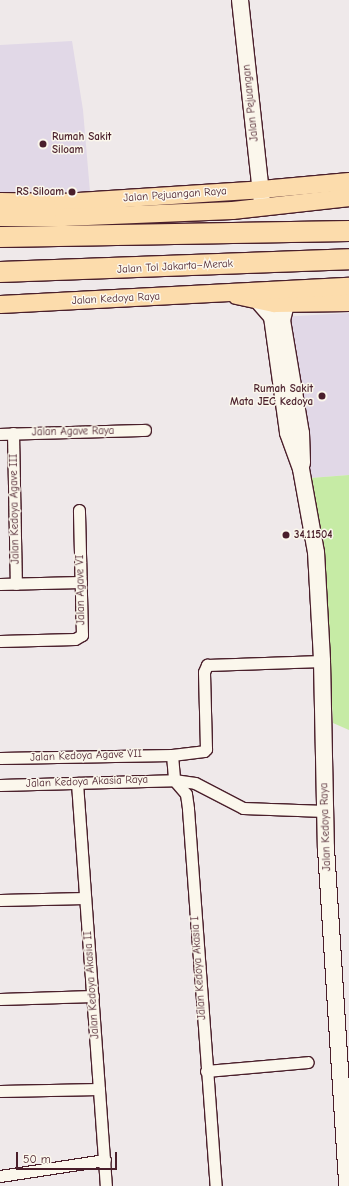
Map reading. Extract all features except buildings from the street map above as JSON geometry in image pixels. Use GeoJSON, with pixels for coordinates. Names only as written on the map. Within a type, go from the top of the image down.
{"type":"FeatureCollection","features":[{"type":"Feature","properties":{"kind":"highway"},"geometry":{"type":"LineString","coordinates":[[0,237],[349,231]]}},
{"type":"Feature","properties":{"kind":"highway","name":"Jalan Tol Jakarta–Merak"},"geometry":{"type":"LineString","coordinates":[[0,272],[349,259]]}},
{"type":"Feature","properties":{"kind":"main road","name":"Jalan Pejuangan Raya"},"geometry":{"type":"LineString","coordinates":[[0,217],[63,217],[232,210],[262,198],[349,180]]}},
{"type":"Feature","properties":{"kind":"main road","name":"Jalan Pejuangan Raya"},"geometry":{"type":"LineString","coordinates":[[0,201],[62,202],[349,197]]}},
{"type":"Feature","properties":{"kind":"main road","name":"Jalan Kedoya Raya"},"geometry":{"type":"LineString","coordinates":[[0,304],[232,294],[260,289],[349,286]]}},
{"type":"Feature","properties":{"kind":"main road","name":"Jalan Kedoya Raya"},"geometry":{"type":"LineString","coordinates":[[232,294],[259,302],[286,304],[349,302]]}},
{"type":"Feature","properties":{"kind":"street","name":"Jalan Pejuangan"},"geometry":{"type":"LineString","coordinates":[[240,0],[262,198]]}},
{"type":"Feature","properties":{"kind":"street","name":"Jalan Kedoya Raya"},"geometry":{"type":"LineString","coordinates":[[259,302],[272,317],[288,433],[301,468]]}},
{"type":"Feature","properties":{"kind":"street","name":"Jalan Kedoya Raya"},"geometry":{"type":"LineString","coordinates":[[286,304],[282,320],[301,433],[301,468],[316,552],[322,661],[325,811],[346,1130],[347,1186]]}},
{"type":"Feature","properties":{"kind":"street","name":"Jalan Agave Raya"},"geometry":{"type":"LineString","coordinates":[[0,434],[145,430]]}},
{"type":"Feature","properties":{"kind":"street","name":"Jalan Kedoya Agave III"},"geometry":{"type":"LineString","coordinates":[[13,433],[16,584]]}},
{"type":"Feature","properties":{"kind":"street","name":"Jalan Agave VI"},"geometry":{"type":"LineString","coordinates":[[0,641],[80,638],[81,582],[79,510]]}},
{"type":"Feature","properties":{"kind":"street"},"geometry":{"type":"LineString","coordinates":[[0,584],[81,582]]}},
{"type":"Feature","properties":{"kind":"street","name":"Jalan Kedoya Agave VII"},"geometry":{"type":"LineString","coordinates":[[0,758],[172,755],[206,749],[204,672],[207,665],[322,661]]}},
{"type":"Feature","properties":{"kind":"street"},"geometry":{"type":"LineString","coordinates":[[172,755],[174,780]]}},
{"type":"Feature","properties":{"kind":"street","name":"Jalan Kedoya Akasia Raya"},"geometry":{"type":"LineString","coordinates":[[0,785],[174,780],[195,783],[243,808],[325,811]]}},
{"type":"Feature","properties":{"kind":"street","name":"Jalan Kedoya Akasia I"},"geometry":{"type":"LineString","coordinates":[[174,780],[186,794],[188,809],[206,1071],[216,1186]]}},
{"type":"Feature","properties":{"kind":"street","name":"Jalan Kedoya Akasia II"},"geometry":{"type":"LineString","coordinates":[[77,783],[106,1186]]}},
{"type":"Feature","properties":{"kind":"street"},"geometry":{"type":"LineString","coordinates":[[0,900],[85,898]]}},
{"type":"Feature","properties":{"kind":"street"},"geometry":{"type":"LineString","coordinates":[[0,999],[93,996]]}},
{"type":"Feature","properties":{"kind":"street"},"geometry":{"type":"LineString","coordinates":[[206,1071],[308,1062]]}},
{"type":"Feature","properties":{"kind":"street"},"geometry":{"type":"LineString","coordinates":[[0,1091],[99,1089]]}},
{"type":"Feature","properties":{"kind":"street"},"geometry":{"type":"LineString","coordinates":[[0,1176],[104,1160]]}},
{"type":"Feature","properties":{"kind":"shaded area","name":"Rumah Sakit Siloam"},"geometry":{"type":"Polygon","coordinates":[[[72,41],[83,110],[90,192],[0,192],[0,45],[72,41]]]}},
{"type":"Feature","properties":{"kind":"shaded area","name":"Rumah Sakit Mata JEC Kedoya"},"geometry":{"type":"Polygon","coordinates":[[[349,313],[349,475],[310,478],[280,317],[349,313]]]}},
{"type":"Feature","properties":{"kind":"green space"},"geometry":{"type":"Polygon","coordinates":[[[349,475],[349,730],[333,723],[325,578],[310,478],[349,475]]]}},
{"type":"Feature","properties":{"kind":"place","name":"Rumah Sakit Siloam"},"geometry":{"type":"Point","coordinates":[43,144]}},
{"type":"Feature","properties":{"kind":"place","name":"RS Siloam"},"geometry":{"type":"Point","coordinates":[72,192]}},
{"type":"Feature","properties":{"kind":"place","name":"Rumah Sakit Mata JEC Kedoya"},"geometry":{"type":"Point","coordinates":[322,396]}},
{"type":"Feature","properties":{"kind":"place","name":"34.11504"},"geometry":{"type":"Point","coordinates":[286,535]}}]}
